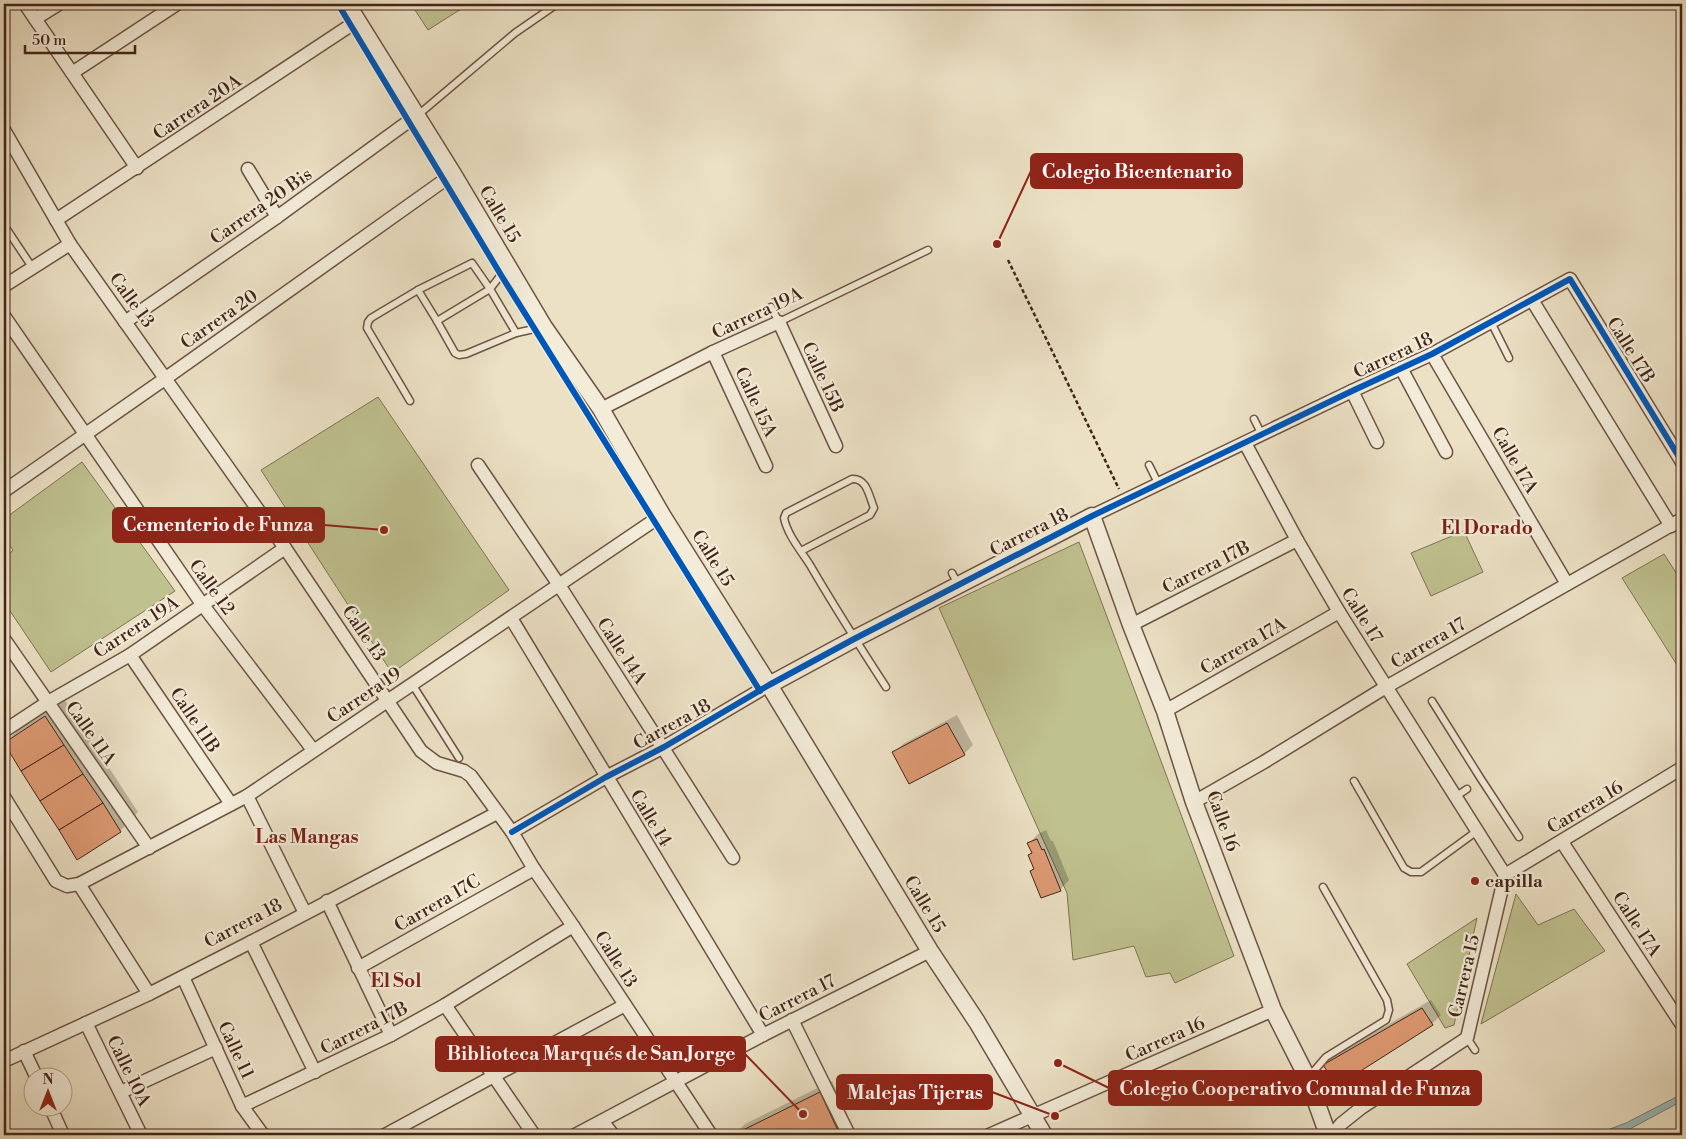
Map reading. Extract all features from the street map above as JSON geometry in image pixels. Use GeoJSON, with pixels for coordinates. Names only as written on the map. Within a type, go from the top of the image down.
{"type":"FeatureCollection","features":[{"type":"Feature","properties":{"kind":"street"},"geometry":{"type":"LineString","coordinates":[[24,4],[137,168]]}},
{"type":"Feature","properties":{"kind":"street"},"geometry":{"type":"LineString","coordinates":[[35,19],[59,4]]}},
{"type":"Feature","properties":{"kind":"street"},"geometry":{"type":"LineString","coordinates":[[72,73],[177,4]]}},
{"type":"Feature","properties":{"kind":"street","name":"Calle 15"},"geometry":{"type":"LineString","coordinates":[[347,4],[453,174],[544,327],[601,409],[662,515],[769,685],[930,950],[977,1022],[1044,1135]]}},
{"type":"Feature","properties":{"kind":"street","name":"Carrera 20A"},"geometry":{"type":"LineString","coordinates":[[56,220],[357,21]]}},
{"type":"Feature","properties":{"kind":"street","name":"Carrera 20 Bis"},"geometry":{"type":"LineString","coordinates":[[125,322],[277,217],[416,116]]}},
{"type":"Feature","properties":{"kind":"street","name":"Calle 13"},"geometry":{"type":"LineString","coordinates":[[4,130],[70,244],[285,548],[389,700],[421,751],[437,763],[464,771],[471,776],[512,832],[534,869],[711,1135]]}},
{"type":"Feature","properties":{"kind":"street"},"geometry":{"type":"LineString","coordinates":[[248,169],[277,217]]}},
{"type":"Feature","properties":{"kind":"street","name":"Carrera 20"},"geometry":{"type":"LineString","coordinates":[[6,484],[85,435],[453,174]]}},
{"type":"Feature","properties":{"kind":"street"},"geometry":{"type":"LineString","coordinates":[[4,286],[70,244]]}},
{"type":"Feature","properties":{"kind":"street","name":"Carrera 18"},"geometry":{"type":"LineString","coordinates":[[512,832],[606,776],[664,747],[769,685],[854,639],[955,579],[1159,485],[1432,354],[1570,279]]}},
{"type":"Feature","properties":{"kind":"street","name":"Calle 17B"},"geometry":{"type":"LineString","coordinates":[[1570,279],[1682,462]]}},
{"type":"Feature","properties":{"kind":"street"},"geometry":{"type":"LineString","coordinates":[[1532,300],[1670,526]]}},
{"type":"Feature","properties":{"kind":"street","name":"Calle 12"},"geometry":{"type":"LineString","coordinates":[[4,316],[202,604],[313,750]]}},
{"type":"Feature","properties":{"kind":"street","name":"Carrera 19A"},"geometry":{"type":"LineString","coordinates":[[601,409],[714,352],[779,322]]}},
{"type":"Feature","properties":{"kind":"street","name":"Calle 15B"},"geometry":{"type":"LineString","coordinates":[[779,322],[836,446]]}},
{"type":"Feature","properties":{"kind":"street","name":"Calle 15A"},"geometry":{"type":"LineString","coordinates":[[714,352],[766,466]]}},
{"type":"Feature","properties":{"kind":"street","name":"Calle 17A"},"geometry":{"type":"LineString","coordinates":[[1432,354],[1567,584]]}},
{"type":"Feature","properties":{"kind":"street"},"geometry":{"type":"LineString","coordinates":[[1401,368],[1446,452]]}},
{"type":"Feature","properties":{"kind":"street"},"geometry":{"type":"LineString","coordinates":[[1352,391],[1377,442]]}},
{"type":"Feature","properties":{"kind":"street","name":"Calle 17"},"geometry":{"type":"LineString","coordinates":[[1245,444],[1296,540],[1339,612],[1505,875]]}},
{"type":"Feature","properties":{"kind":"street","name":"Calle 14A"},"geometry":{"type":"LineString","coordinates":[[478,465],[559,585],[733,858]]}},
{"type":"Feature","properties":{"kind":"street","name":"Carrera 19"},"geometry":{"type":"LineString","coordinates":[[77,885],[247,796],[662,515]]}},
{"type":"Feature","properties":{"kind":"street","name":"Calle 16"},"geometry":{"type":"LineString","coordinates":[[1092,516],[1131,625],[1165,710],[1194,802],[1273,1010],[1308,1079],[1330,1135]]}},
{"type":"Feature","properties":{"kind":"street","name":"Carrera 17"},"geometry":{"type":"LineString","coordinates":[[1194,802],[1264,762],[1386,687],[1682,519]]}},
{"type":"Feature","properties":{"kind":"street","name":"Carrera 17B"},"geometry":{"type":"LineString","coordinates":[[1131,625],[1296,540]]}},
{"type":"Feature","properties":{"kind":"street","name":"Carrera 19A"},"geometry":{"type":"LineString","coordinates":[[4,731],[48,702],[130,656],[202,604],[285,548]]}},
{"type":"Feature","properties":{"kind":"street","name":"Carrera 17A"},"geometry":{"type":"LineString","coordinates":[[1165,710],[1339,612]]}},
{"type":"Feature","properties":{"kind":"street","name":"Calle 14"},"geometry":{"type":"LineString","coordinates":[[511,618],[763,1035]]}},
{"type":"Feature","properties":{"kind":"street","name":"Calle 11A"},"geometry":{"type":"LineString","coordinates":[[4,639],[149,848]]}},
{"type":"Feature","properties":{"kind":"street","name":"Calle 11B"},"geometry":{"type":"LineString","coordinates":[[130,656],[231,804]]}},
{"type":"Feature","properties":{"kind":"street","name":"Carrera 16"},"geometry":{"type":"LineString","coordinates":[[1505,875],[1682,768]]}},
{"type":"Feature","properties":{"kind":"street"},"geometry":{"type":"LineString","coordinates":[[247,796],[304,914]]}},
{"type":"Feature","properties":{"kind":"street"},"geometry":{"type":"LineString","coordinates":[[4,797],[56,881],[67,886],[77,885],[148,994]]}},
{"type":"Feature","properties":{"kind":"street","name":"Carrera 18"},"geometry":{"type":"LineString","coordinates":[[4,1061],[148,994],[252,942],[497,813]]}},
{"type":"Feature","properties":{"kind":"street","name":"Calle 17A"},"geometry":{"type":"LineString","coordinates":[[1562,842],[1682,1025]]}},
{"type":"Feature","properties":{"kind":"street","name":"Carrera 17C"},"geometry":{"type":"LineString","coordinates":[[358,968],[534,869]]}},
{"type":"Feature","properties":{"kind":"street","name":"Carrera 15"},"geometry":{"type":"LineString","coordinates":[[1330,1135],[1361,1108],[1467,1038],[1505,875]]}},
{"type":"Feature","properties":{"kind":"street"},"geometry":{"type":"LineString","coordinates":[[328,901],[391,1035]]}},
{"type":"Feature","properties":{"kind":"street","name":"Carrera 17B"},"geometry":{"type":"LineString","coordinates":[[242,1106],[391,1035],[445,1005],[573,926]]}},
{"type":"Feature","properties":{"kind":"street"},"geometry":{"type":"LineString","coordinates":[[252,942],[314,1072]]}},
{"type":"Feature","properties":{"kind":"street","name":"Carrera 17"},"geometry":{"type":"LineString","coordinates":[[575,1135],[763,1035],[930,950]]}},
{"type":"Feature","properties":{"kind":"street","name":"Calle 11"},"geometry":{"type":"LineString","coordinates":[[182,977],[242,1106],[263,1135]]}},
{"type":"Feature","properties":{"kind":"street"},"geometry":{"type":"LineString","coordinates":[[445,1005],[534,1135]]}},
{"type":"Feature","properties":{"kind":"street"},"geometry":{"type":"LineString","coordinates":[[385,1135],[494,1078],[626,1005]]}},
{"type":"Feature","properties":{"kind":"street","name":"Carrera 16"},"geometry":{"type":"LineString","coordinates":[[989,1135],[1273,1010]]}},
{"type":"Feature","properties":{"kind":"street"},"geometry":{"type":"LineString","coordinates":[[792,1020],[849,1135]]}},
{"type":"Feature","properties":{"kind":"street","name":"Calle 10A"},"geometry":{"type":"LineString","coordinates":[[86,1023],[141,1135]]}},
{"type":"Feature","properties":{"kind":"street"},"geometry":{"type":"LineString","coordinates":[[121,1092],[216,1048]]}},
{"type":"Feature","properties":{"kind":"street"},"geometry":{"type":"LineString","coordinates":[[24,1051],[31,1066]]}},
{"type":"Feature","properties":{"kind":"street"},"geometry":{"type":"LineString","coordinates":[[54,1116],[63,1135]]}},
{"type":"Feature","properties":{"kind":"street"},"geometry":{"type":"LineString","coordinates":[[602,1121],[613,1135]]}},
{"type":"Feature","properties":{"kind":"lane"},"geometry":{"type":"LineString","coordinates":[[416,116],[515,33],[557,4]]}},
{"type":"Feature","properties":{"kind":"lane"},"geometry":{"type":"LineString","coordinates":[[4,225],[32,267]]}},
{"type":"Feature","properties":{"kind":"lane","name":"Carrera 19A"},"geometry":{"type":"LineString","coordinates":[[779,322],[928,250]]}},
{"type":"Feature","properties":{"kind":"lane"},"geometry":{"type":"LineString","coordinates":[[410,401],[367,328],[371,318],[418,290],[472,263],[516,333]]}},
{"type":"Feature","properties":{"kind":"lane"},"geometry":{"type":"LineString","coordinates":[[437,321],[490,289],[508,266]]}},
{"type":"Feature","properties":{"kind":"lane"},"geometry":{"type":"LineString","coordinates":[[418,290],[455,353],[459,355],[466,354],[516,333],[544,327]]}},
{"type":"Feature","properties":{"kind":"lane"},"geometry":{"type":"LineString","coordinates":[[771,307],[779,322]]}},
{"type":"Feature","properties":{"kind":"lane"},"geometry":{"type":"LineString","coordinates":[[1491,322],[1509,358]]}},
{"type":"Feature","properties":{"kind":"lane"},"geometry":{"type":"LineString","coordinates":[[1254,419],[1262,435]]}},
{"type":"Feature","properties":{"kind":"lane"},"geometry":{"type":"LineString","coordinates":[[1149,465],[1159,485]]}},
{"type":"Feature","properties":{"kind":"lane"},"geometry":{"type":"LineString","coordinates":[[801,551],[870,515],[874,508],[863,482],[858,479],[852,479],[786,513],[784,518],[785,524],[801,551],[854,639],[886,687]]}},
{"type":"Feature","properties":{"kind":"lane"},"geometry":{"type":"LineString","coordinates":[[412,684],[459,758]]}},
{"type":"Feature","properties":{"kind":"lane"},"geometry":{"type":"LineString","coordinates":[[1432,701],[1520,837]]}},
{"type":"Feature","properties":{"kind":"lane"},"geometry":{"type":"LineString","coordinates":[[1354,781],[1404,868],[1411,872],[1421,872],[1477,831]]}},
{"type":"Feature","properties":{"kind":"lane"},"geometry":{"type":"LineString","coordinates":[[1455,797],[1467,789]]}},
{"type":"Feature","properties":{"kind":"lane"},"geometry":{"type":"LineString","coordinates":[[1308,1079],[1326,1056],[1386,1020],[1389,1010],[1387,1000],[1323,887]]}},
{"type":"Feature","properties":{"kind":"lane"},"geometry":{"type":"LineString","coordinates":[[1467,1038],[1475,1050]]}},
{"type":"Feature","properties":{"kind":"path"},"geometry":{"type":"LineString","coordinates":[[1008,260],[1116,482]]}},
{"type":"Feature","properties":{"kind":"green space"},"geometry":{"type":"Polygon","coordinates":[[[411,4],[469,4],[428,30],[411,4]]]}},
{"type":"Feature","properties":{"kind":"green space"},"geometry":{"type":"Polygon","coordinates":[[[378,397],[509,590],[392,673],[261,470],[378,397]]]}},
{"type":"Feature","properties":{"kind":"green space"},"geometry":{"type":"Polygon","coordinates":[[[82,462],[175,591],[51,672],[4,602],[4,560],[13,550],[4,538],[4,519],[82,462]]]}},
{"type":"Feature","properties":{"kind":"green space"},"geometry":{"type":"Polygon","coordinates":[[[1464,531],[1483,572],[1431,596],[1411,553],[1464,531]]]}},
{"type":"Feature","properties":{"kind":"green space"},"geometry":{"type":"Polygon","coordinates":[[[1079,542],[1234,956],[1175,983],[1170,973],[1146,977],[1134,946],[1073,960],[1067,893],[939,608],[1079,542]]]}},
{"type":"Feature","properties":{"kind":"green space"},"geometry":{"type":"Polygon","coordinates":[[[1664,554],[1682,582],[1682,673],[1622,578],[1664,554]]]}},
{"type":"Feature","properties":{"kind":"green space"},"geometry":{"type":"Polygon","coordinates":[[[1516,894],[1538,925],[1574,909],[1605,951],[1481,1024],[1516,894]]]}},
{"type":"Feature","properties":{"kind":"green space"},"geometry":{"type":"Polygon","coordinates":[[[1477,918],[1454,1025],[1445,1028],[1407,964],[1477,918]]]}},
{"type":"Feature","properties":{"kind":"water"},"geometry":{"type":"Polygon","coordinates":[[[1682,1094],[1682,1101],[1628,1130],[1613,1135],[1594,1135],[1626,1123],[1682,1094]]]}},
{"type":"Feature","properties":{"kind":"building"},"geometry":{"type":"Polygon","coordinates":[[[45,716],[64,745],[21,771],[4,743],[45,716]]]}},
{"type":"Feature","properties":{"kind":"building"},"geometry":{"type":"Polygon","coordinates":[[[947,723],[965,755],[909,784],[892,752],[947,723]]]}},
{"type":"Feature","properties":{"kind":"building"},"geometry":{"type":"Polygon","coordinates":[[[64,745],[83,774],[40,801],[21,771],[64,745]]]}},
{"type":"Feature","properties":{"kind":"building"},"geometry":{"type":"Polygon","coordinates":[[[83,774],[103,803],[59,830],[40,801],[83,774]]]}},
{"type":"Feature","properties":{"kind":"building"},"geometry":{"type":"Polygon","coordinates":[[[103,803],[121,832],[77,860],[59,830],[103,803]]]}},
{"type":"Feature","properties":{"kind":"building"},"geometry":{"type":"Polygon","coordinates":[[[1037,839],[1042,850],[1044,849],[1061,891],[1041,898],[1030,871],[1034,869],[1028,855],[1032,853],[1027,843],[1037,839]]]}},
{"type":"Feature","properties":{"kind":"building"},"geometry":{"type":"Polygon","coordinates":[[[1422,1008],[1433,1025],[1337,1086],[1323,1065],[1422,1008]]]}},
{"type":"Feature","properties":{"kind":"building"},"geometry":{"type":"Polygon","coordinates":[[[820,1092],[840,1135],[733,1135],[820,1092]]]}},
{"type":"Feature","properties":{"kind":"cycle path"},"geometry":{"type":"LineString","coordinates":[[338,4],[501,275],[760,691]]}},
{"type":"Feature","properties":{"kind":"cycle path"},"geometry":{"type":"LineString","coordinates":[[512,832],[606,777],[664,747],[769,685],[854,639],[1092,516],[1432,354],[1570,279],[1682,462]]}},
{"type":"Feature","properties":{"kind":"place","name":"Colegio Bicentenario"},"geometry":{"type":"Point","coordinates":[997,244]}},
{"type":"Feature","properties":{"kind":"place","name":"Cementerio de Funza"},"geometry":{"type":"Point","coordinates":[384,530]}},
{"type":"Feature","properties":{"kind":"place","name":"capilla"},"geometry":{"type":"Point","coordinates":[1475,881]}},
{"type":"Feature","properties":{"kind":"place","name":"Colegio Cooperativo Comunal de Funza"},"geometry":{"type":"Point","coordinates":[1058,1063]}},
{"type":"Feature","properties":{"kind":"place","name":"Biblioteca Marqués de San Jorge"},"geometry":{"type":"Point","coordinates":[803,1114]}},
{"type":"Feature","properties":{"kind":"place","name":"Malejas Tijeras"},"geometry":{"type":"Point","coordinates":[1055,1116]}},
{"type":"Feature","properties":{"kind":"district","name":"El Dorado"},"geometry":{"type":"Point","coordinates":[1487,527]}},
{"type":"Feature","properties":{"kind":"district","name":"Las Mangas"},"geometry":{"type":"Point","coordinates":[307,836]}},
{"type":"Feature","properties":{"kind":"district","name":"El Sol"},"geometry":{"type":"Point","coordinates":[396,980]}}]}
